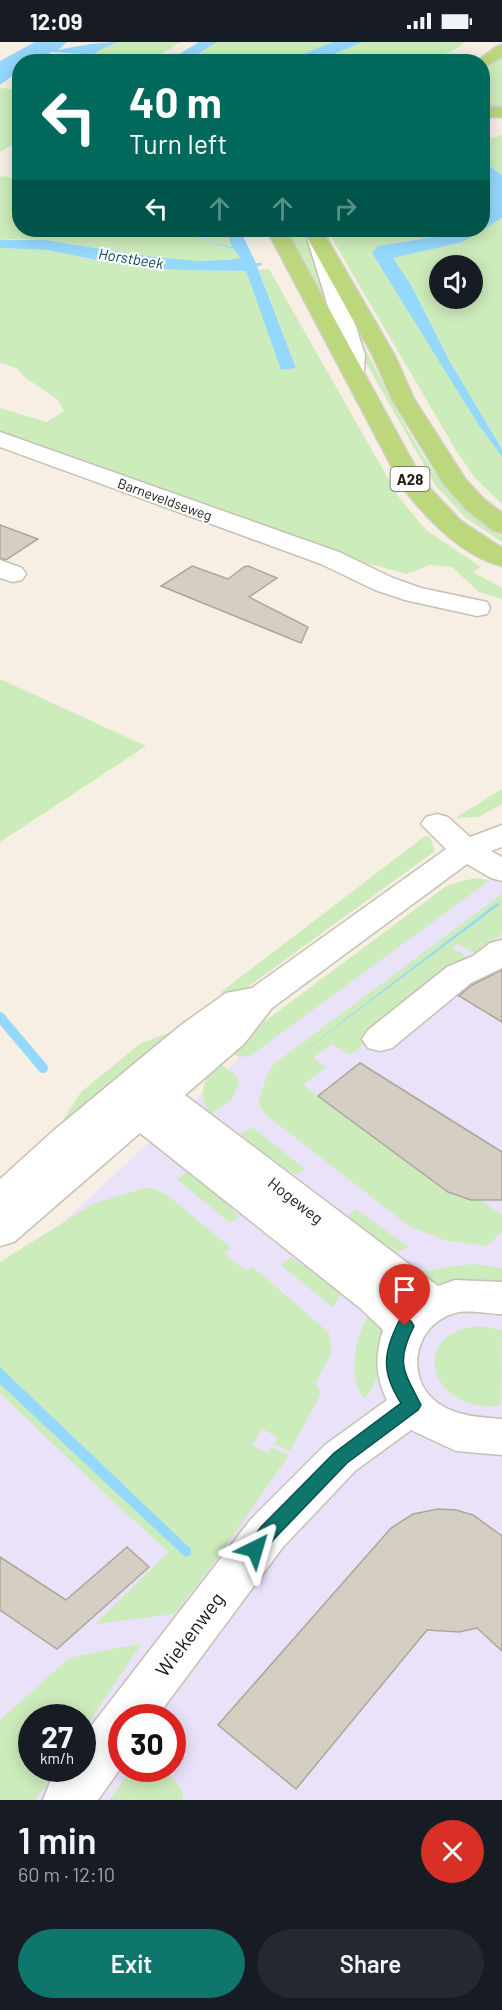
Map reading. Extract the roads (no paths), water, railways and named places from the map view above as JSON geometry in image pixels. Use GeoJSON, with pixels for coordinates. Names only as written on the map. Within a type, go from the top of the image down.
{"type":"FeatureCollection","features":[{"type":"Feature","properties":{"kind":"highway","name":"A28"},"geometry":{"type":"LineString","coordinates":[[280,237],[412,483],[431,507],[462,534],[502,558]]}},
{"type":"Feature","properties":{"kind":"highway","name":"A28"},"geometry":{"type":"LineString","coordinates":[[317,237],[384,356],[404,399],[456,484],[476,505],[502,525]]}},
{"type":"Feature","properties":{"kind":"street"},"geometry":{"type":"LineString","coordinates":[[316,237],[354,355],[353,371]]}},
{"type":"Feature","properties":{"kind":"street","name":"Barneveldseweg"},"geometry":{"type":"LineString","coordinates":[[0,439],[330,558],[384,584],[490,613]]}},
{"type":"Feature","properties":{"kind":"street"},"geometry":{"type":"LineString","coordinates":[[466,849],[489,818],[502,810]]}},
{"type":"Feature","properties":{"kind":"street"},"geometry":{"type":"LineString","coordinates":[[437,824],[466,849],[502,871]]}},
{"type":"Feature","properties":{"kind":"street"},"geometry":{"type":"LineString","coordinates":[[0,1202],[66,1141],[142,1099],[232,1035],[260,1000],[466,849],[502,835]]}},
{"type":"Feature","properties":{"kind":"street"},"geometry":{"type":"LineString","coordinates":[[380,1039],[459,975],[485,964],[502,951]]}},
{"type":"Feature","properties":{"kind":"street"},"geometry":{"type":"LineString","coordinates":[[0,1231],[142,1099]]}},
{"type":"Feature","properties":{"kind":"street","name":"Hogeweg"},"geometry":{"type":"LineString","coordinates":[[142,1099],[374,1297],[419,1315]]}},
{"type":"Feature","properties":{"kind":"street"},"geometry":{"type":"LineString","coordinates":[[502,1299],[468,1295],[450,1297],[419,1315],[398,1341],[394,1357],[396,1373],[402,1390],[412,1405],[431,1422],[456,1433],[482,1439],[502,1437]]}},
{"type":"Feature","properties":{"kind":"street","name":"Wiekenweg"},"geometry":{"type":"LineString","coordinates":[[137,1704],[267,1533],[340,1458],[412,1405]]}},
{"type":"Feature","properties":{"kind":"street"},"geometry":{"type":"LineString","coordinates":[[68,1800],[108,1744]]}},
{"type":"Feature","properties":{"kind":"water"},"geometry":{"type":"Polygon","coordinates":[[[35,42],[67,42],[58,50],[95,43],[118,42],[94,54],[52,52],[48,54],[13,54],[35,42]]]}},
{"type":"Feature","properties":{"kind":"water"},"geometry":{"type":"Polygon","coordinates":[[[199,42],[217,42],[198,54],[179,54],[199,42]]]}},
{"type":"Feature","properties":{"kind":"water"},"geometry":{"type":"Polygon","coordinates":[[[333,42],[363,42],[335,54],[303,54],[333,42]]]}},
{"type":"Feature","properties":{"kind":"water"},"geometry":{"type":"Polygon","coordinates":[[[12,54],[12,76],[0,85],[0,61],[12,54]]]}},
{"type":"Feature","properties":{"kind":"water"},"geometry":{"type":"Polygon","coordinates":[[[490,166],[502,175],[502,218],[490,226],[490,166]]]}},
{"type":"Feature","properties":{"kind":"water","name":"Horstbeek"},"geometry":{"type":"Polygon","coordinates":[[[195,237],[232,247],[228,237],[243,237],[256,263],[262,265],[257,266],[296,368],[281,370],[246,271],[180,270],[121,265],[47,250],[0,248],[0,240],[45,240],[145,256],[196,261],[240,258],[234,249],[195,237]]]}},
{"type":"Feature","properties":{"kind":"water"},"geometry":{"type":"Polygon","coordinates":[[[434,237],[471,237],[463,242],[393,258],[411,285],[449,360],[502,449],[502,457],[478,424],[372,253],[378,246],[434,237]]]}},
{"type":"Feature","properties":{"kind":"water"},"geometry":{"type":"Polygon","coordinates":[[[497,903],[499,905],[284,1066],[497,903]]]}},
{"type":"Feature","properties":{"kind":"water"},"geometry":{"type":"Polygon","coordinates":[[[0,1367],[191,1549],[191,1555],[185,1557],[0,1384],[0,1367]]]}},
{"type":"Feature","properties":{"kind":"waterway"},"geometry":{"type":"LineString","coordinates":[[0,1017],[43,1068]]}}]}
